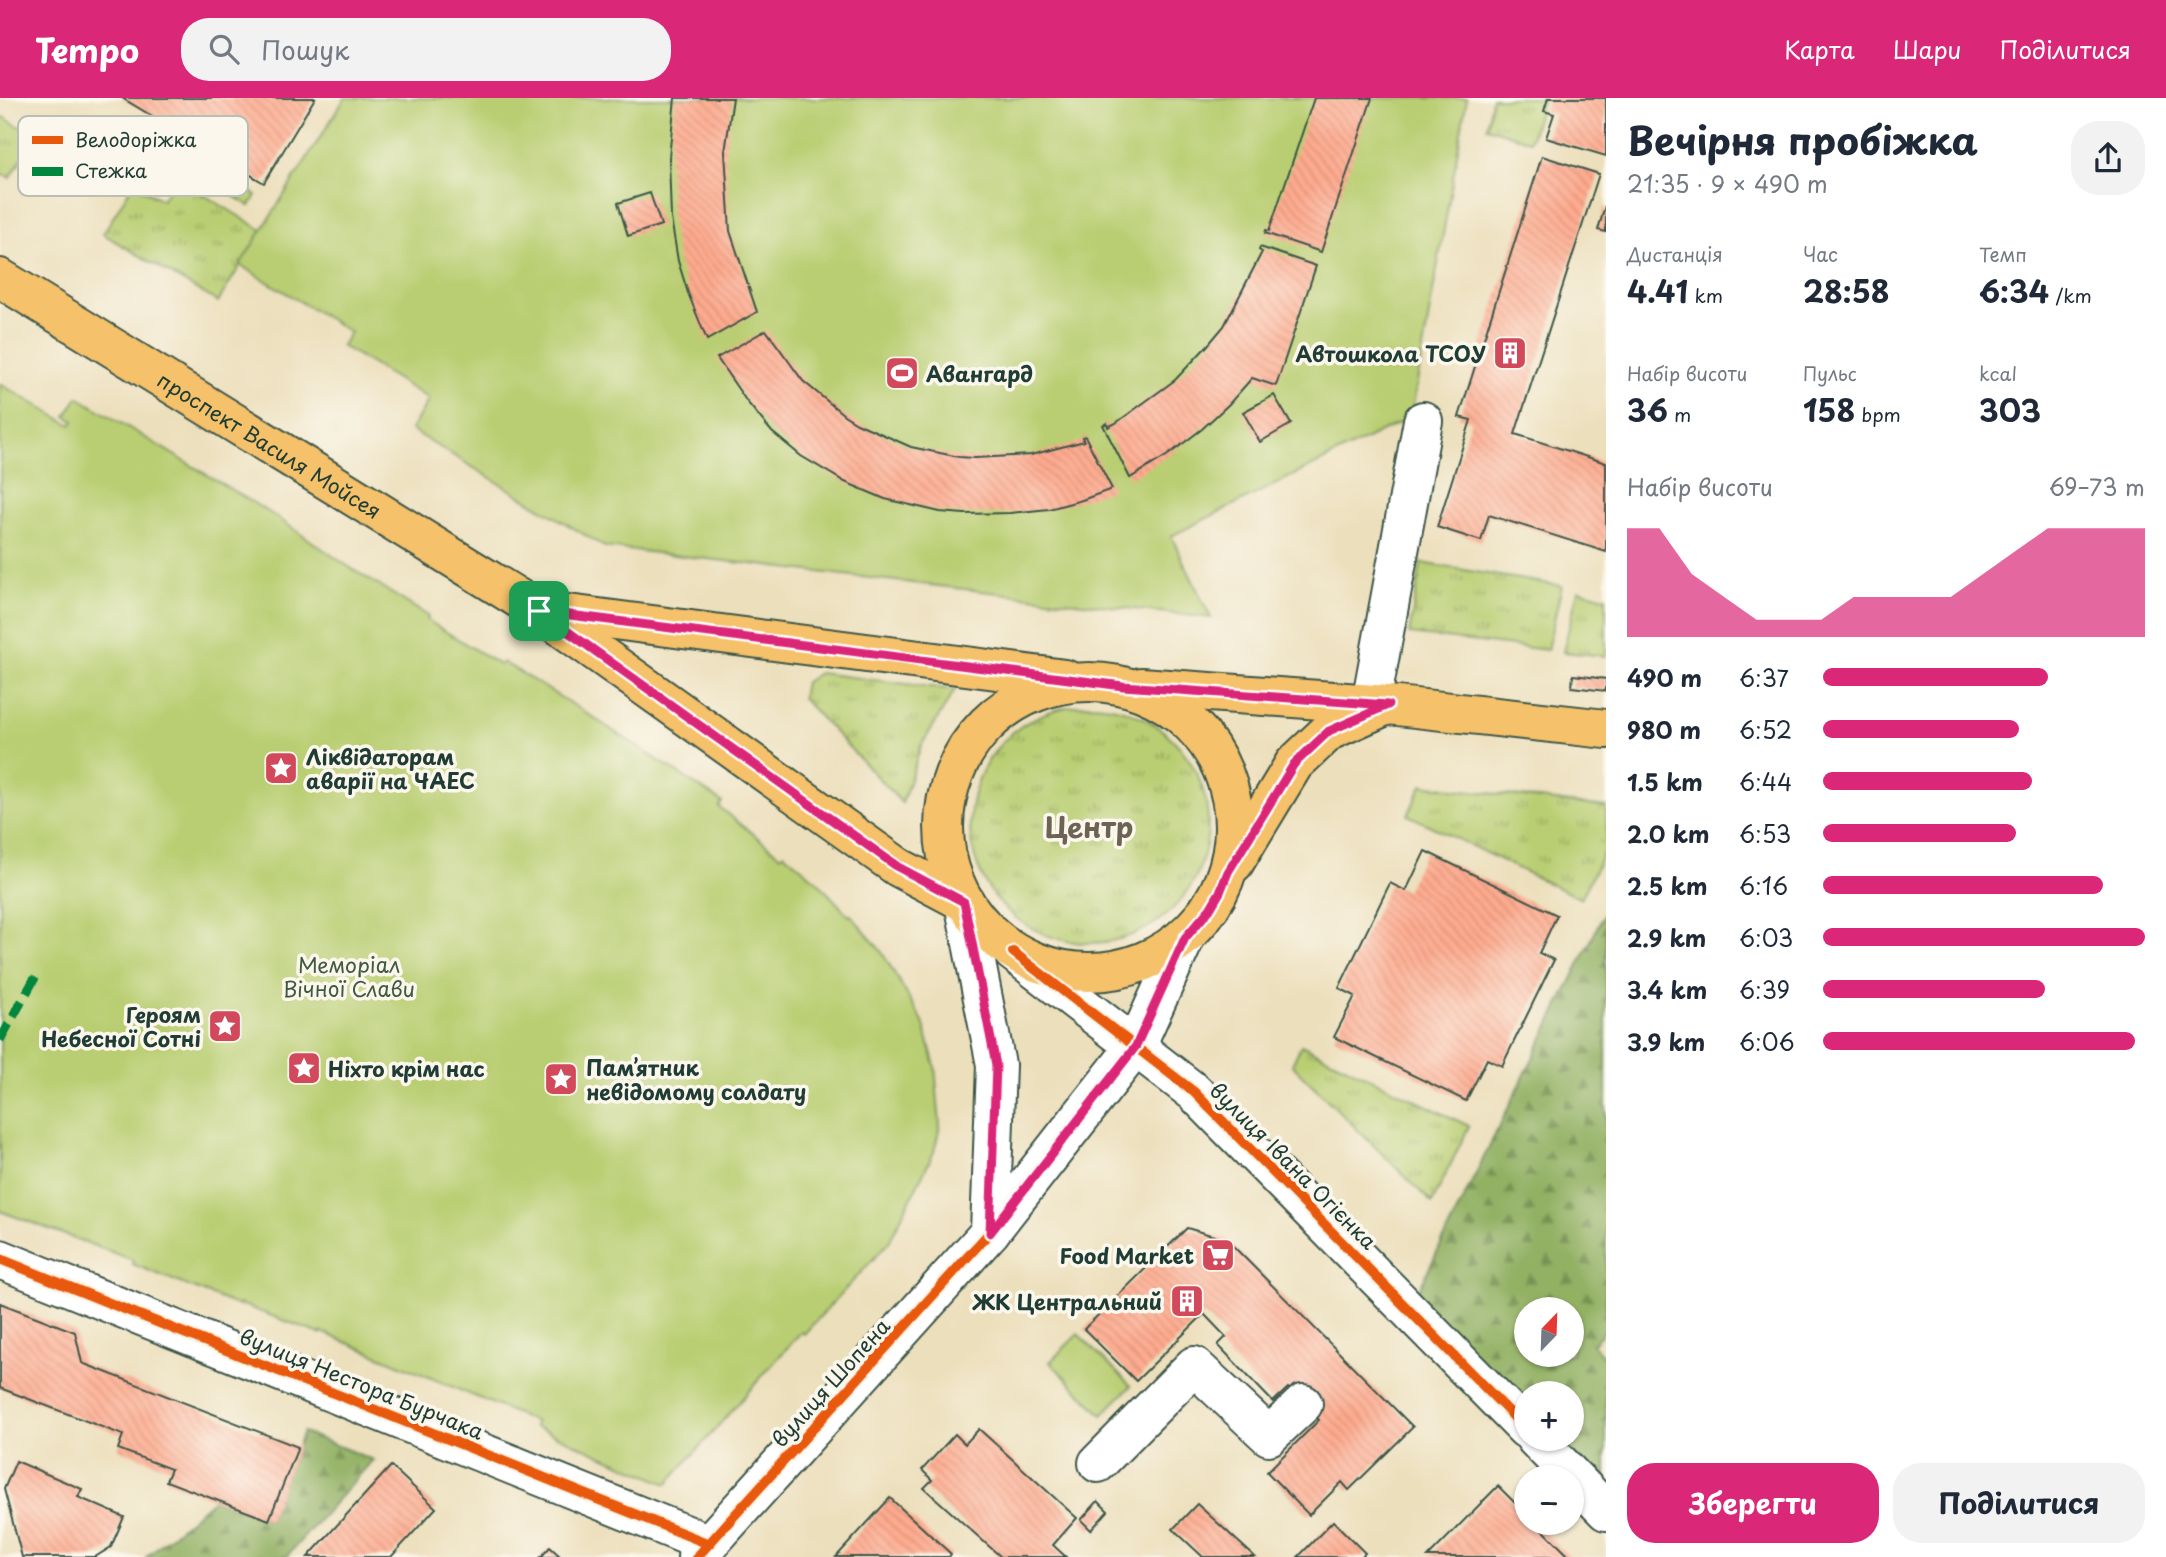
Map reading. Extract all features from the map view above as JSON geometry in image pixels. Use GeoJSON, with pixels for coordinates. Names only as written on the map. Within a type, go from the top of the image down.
{"type":"FeatureCollection","features":[{"type":"Feature","properties":{"kind":"main road","name":"проспект Василя Мойсея"},"geometry":{"type":"LineString","coordinates":[[0,278],[539,611],[898,867],[964,902]]}},
{"type":"Feature","properties":{"kind":"main road"},"geometry":{"type":"LineString","coordinates":[[539,611],[1106,684],[1380,704],[1606,729]]}},
{"type":"Feature","properties":{"kind":"main road"},"geometry":{"type":"LineString","coordinates":[[1228,872],[1235,838],[1233,804],[1224,772],[1207,742],[1184,717],[1155,698],[1106,684],[1055,686],[1023,698],[995,716],[972,741],[955,771],[945,803],[944,838],[950,871],[964,902],[989,933],[1013,952],[1050,968],[1081,973],[1112,971],[1142,963],[1185,938],[1210,909],[1228,872],[1294,764],[1329,731],[1380,704]]}},
{"type":"Feature","properties":{"kind":"street"},"geometry":{"type":"LineString","coordinates":[[1380,704],[1423,421]]}},
{"type":"Feature","properties":{"kind":"street"},"geometry":{"type":"LineString","coordinates":[[964,902],[996,1065],[990,1233]]}},
{"type":"Feature","properties":{"kind":"street","name":"вулиця Шопена"},"geometry":{"type":"LineString","coordinates":[[703,1550],[990,1233],[1136,1046],[1185,938]]}},
{"type":"Feature","properties":{"kind":"street","name":"вулиця Івана Огієнка"},"geometry":{"type":"LineString","coordinates":[[1013,952],[1194,1092],[1514,1417]]}},
{"type":"Feature","properties":{"kind":"street","name":"вулиця Нестора Бурчака"},"geometry":{"type":"LineString","coordinates":[[0,1259],[703,1550]]}},
{"type":"Feature","properties":{"kind":"street"},"geometry":{"type":"LineString","coordinates":[[1098,1463],[1194,1366],[1269,1436],[1303,1404]]}},
{"type":"Feature","properties":{"kind":"street"},"geometry":{"type":"LineString","coordinates":[[1549,1451],[1603,1503]]}},
{"type":"Feature","properties":{"kind":"green space","name":"Авангард"},"geometry":{"type":"Polygon","coordinates":[[[345,98],[1467,98],[1411,417],[1171,536],[1211,618],[605,547],[411,430],[429,399],[342,346],[350,332],[240,265],[345,98]]]}},
{"type":"Feature","properties":{"kind":"green space"},"geometry":{"type":"Polygon","coordinates":[[[1492,98],[1543,98],[1530,141],[1487,127],[1492,98]]]}},
{"type":"Feature","properties":{"kind":"green space"},"geometry":{"type":"Polygon","coordinates":[[[0,115],[18,126],[18,165],[10,178],[0,173],[0,115]]]}},
{"type":"Feature","properties":{"kind":"green space"},"geometry":{"type":"Polygon","coordinates":[[[248,190],[256,195],[250,206],[233,196],[248,196],[248,190]]]}},
{"type":"Feature","properties":{"kind":"green space"},"geometry":{"type":"Polygon","coordinates":[[[126,196],[155,196],[162,200],[165,196],[206,196],[262,230],[218,302],[103,234],[126,196]]]}},
{"type":"Feature","properties":{"kind":"green space","name":"Меморіал Вічної Слави"},"geometry":{"type":"Polygon","coordinates":[[[0,384],[71,425],[74,421],[66,416],[78,397],[275,516],[346,565],[428,616],[427,620],[583,711],[722,802],[719,807],[781,856],[784,853],[816,880],[849,916],[851,915],[882,952],[923,1022],[935,1066],[940,1126],[934,1152],[889,1242],[804,1334],[801,1332],[667,1484],[534,1426],[536,1422],[322,1332],[320,1334],[240,1304],[239,1306],[132,1264],[133,1260],[0,1211],[0,384]]]}},
{"type":"Feature","properties":{"kind":"green space"},"geometry":{"type":"Polygon","coordinates":[[[1421,563],[1562,586],[1547,650],[1409,634],[1421,563]]]}},
{"type":"Feature","properties":{"kind":"green space"},"geometry":{"type":"Polygon","coordinates":[[[1578,590],[1606,597],[1606,656],[1563,652],[1578,590]]]}},
{"type":"Feature","properties":{"kind":"green space"},"geometry":{"type":"Polygon","coordinates":[[[819,673],[955,690],[921,746],[902,803],[802,698],[805,682],[819,673]]]}},
{"type":"Feature","properties":{"kind":"green space"},"geometry":{"type":"Polygon","coordinates":[[[1089,705],[1112,707],[1135,714],[1155,725],[1173,740],[1188,758],[1199,778],[1206,801],[1206,847],[1199,870],[1188,890],[1173,908],[1155,923],[1135,934],[1112,941],[1089,943],[1066,941],[1043,934],[1023,923],[1005,908],[990,890],[979,870],[972,847],[970,824],[972,801],[979,778],[990,758],[1005,740],[1023,725],[1043,714],[1066,707],[1089,705]]]}},
{"type":"Feature","properties":{"kind":"green space"},"geometry":{"type":"Polygon","coordinates":[[[1422,785],[1606,807],[1606,848],[1581,899],[1408,815],[1422,785]]]}},
{"type":"Feature","properties":{"kind":"green space"},"geometry":{"type":"Polygon","coordinates":[[[1606,910],[1606,1330],[1592,1344],[1606,1359],[1606,1481],[1604,1483],[1571,1451],[1584,1451],[1584,1381],[1514,1381],[1514,1393],[1416,1295],[1606,910]]]}},
{"type":"Feature","properties":{"kind":"green space"},"geometry":{"type":"Polygon","coordinates":[[[1301,1045],[1469,1126],[1432,1203],[1292,1065],[1301,1045]]]}},
{"type":"Feature","properties":{"kind":"green space"},"geometry":{"type":"Polygon","coordinates":[[[1078,1334],[1131,1386],[1102,1415],[1050,1362],[1078,1334]]]}},
{"type":"Feature","properties":{"kind":"green space"},"geometry":{"type":"Polygon","coordinates":[[[303,1432],[373,1460],[286,1557],[146,1557],[214,1499],[269,1520],[303,1432]]]}},
{"type":"Feature","properties":{"kind":"building"},"geometry":{"type":"Polygon","coordinates":[[[122,98],[315,98],[264,183],[248,173],[248,116],[152,116],[122,98]]]}},
{"type":"Feature","properties":{"kind":"building"},"geometry":{"type":"Polygon","coordinates":[[[675,98],[733,98],[725,152],[730,231],[757,312],[707,340],[678,261],[671,218],[669,158],[675,98]]]}},
{"type":"Feature","properties":{"kind":"building"},"geometry":{"type":"Polygon","coordinates":[[[1314,98],[1372,98],[1321,252],[1265,233],[1266,230],[1269,231],[1314,98]]]}},
{"type":"Feature","properties":{"kind":"building"},"geometry":{"type":"Polygon","coordinates":[[[1548,98],[1606,98],[1606,156],[1546,138],[1554,114],[1544,111],[1548,98]]]}},
{"type":"Feature","properties":{"kind":"building"},"geometry":{"type":"Polygon","coordinates":[[[1542,156],[1599,174],[1515,434],[1606,463],[1606,552],[1489,515],[1481,541],[1437,527],[1471,420],[1459,417],[1542,156]]]}},
{"type":"Feature","properties":{"kind":"building"},"geometry":{"type":"Polygon","coordinates":[[[650,193],[661,225],[628,236],[618,203],[650,193]]]}},
{"type":"Feature","properties":{"kind":"building"},"geometry":{"type":"Polygon","coordinates":[[[1606,206],[1606,232],[1598,230],[1606,206]]]}},
{"type":"Feature","properties":{"kind":"building"},"geometry":{"type":"Polygon","coordinates":[[[1260,247],[1316,266],[1276,386],[1252,378],[1202,429],[1168,455],[1130,478],[1103,425],[1107,423],[1108,427],[1116,423],[1175,380],[1208,345],[1224,326],[1262,252],[1260,247]]]}},
{"type":"Feature","properties":{"kind":"building"},"geometry":{"type":"Polygon","coordinates":[[[766,330],[803,381],[857,423],[911,447],[975,458],[1031,455],[1084,441],[1082,437],[1085,436],[1112,489],[1049,509],[964,514],[940,512],[885,499],[845,482],[801,456],[772,432],[747,402],[717,358],[766,330]]]}},
{"type":"Feature","properties":{"kind":"building"},"geometry":{"type":"Polygon","coordinates":[[[1274,395],[1291,424],[1260,442],[1243,412],[1274,395]]]}},
{"type":"Feature","properties":{"kind":"building"},"geometry":{"type":"Polygon","coordinates":[[[1573,675],[1606,679],[1606,691],[1572,687],[1573,675]]]}},
{"type":"Feature","properties":{"kind":"building"},"geometry":{"type":"Polygon","coordinates":[[[1425,851],[1557,915],[1539,953],[1554,960],[1502,1066],[1487,1059],[1466,1101],[1334,1037],[1355,996],[1339,988],[1390,883],[1406,891],[1425,851]]]}},
{"type":"Feature","properties":{"kind":"building"},"geometry":{"type":"Polygon","coordinates":[[[1187,1228],[1227,1240],[1413,1427],[1349,1490],[1342,1482],[1309,1515],[1267,1472],[1319,1420],[1288,1388],[1273,1402],[1218,1345],[1226,1337],[1204,1314],[1136,1381],[1084,1329],[1187,1228]]]}},
{"type":"Feature","properties":{"kind":"building"},"geometry":{"type":"Polygon","coordinates":[[[0,1303],[75,1332],[82,1363],[298,1447],[269,1520],[166,1481],[171,1469],[118,1449],[123,1435],[0,1388],[0,1303]]]}},
{"type":"Feature","properties":{"kind":"building"},"geometry":{"type":"Polygon","coordinates":[[[979,1429],[1077,1518],[1053,1545],[1066,1557],[1001,1557],[924,1488],[932,1480],[922,1470],[955,1434],[965,1444],[979,1429]]]}},
{"type":"Feature","properties":{"kind":"building"},"geometry":{"type":"Polygon","coordinates":[[[16,1461],[82,1489],[78,1497],[124,1517],[111,1547],[95,1557],[22,1557],[4,1489],[16,1461]]]}},
{"type":"Feature","properties":{"kind":"building"},"geometry":{"type":"Polygon","coordinates":[[[391,1466],[436,1508],[391,1557],[308,1557],[391,1466]]]}},
{"type":"Feature","properties":{"kind":"building"},"geometry":{"type":"Polygon","coordinates":[[[1498,1486],[1514,1502],[1514,1535],[1548,1535],[1570,1557],[1428,1557],[1498,1486]]]}},
{"type":"Feature","properties":{"kind":"building"},"geometry":{"type":"Polygon","coordinates":[[[890,1498],[951,1554],[949,1557],[836,1557],[890,1498]]]}},
{"type":"Feature","properties":{"kind":"building"},"geometry":{"type":"Polygon","coordinates":[[[1098,1501],[1108,1511],[1091,1530],[1081,1520],[1098,1501]]]}},
{"type":"Feature","properties":{"kind":"building"},"geometry":{"type":"Polygon","coordinates":[[[1197,1504],[1255,1557],[1203,1557],[1173,1529],[1197,1504]]]}},
{"type":"Feature","properties":{"kind":"building"},"geometry":{"type":"Polygon","coordinates":[[[1333,1521],[1365,1553],[1361,1557],[1298,1557],[1333,1521]]]}},
{"type":"Feature","properties":{"kind":"building"},"geometry":{"type":"Polygon","coordinates":[[[550,1547],[561,1557],[541,1557],[550,1547]]]}},
{"type":"Feature","properties":{"kind":"marked path"},"geometry":{"type":"LineString","coordinates":[[0,1040],[36,976]]}},
{"type":"Feature","properties":{"kind":"cycle path"},"geometry":{"type":"LineString","coordinates":[[697,1557],[990,1232],[1136,1046],[1185,938]]}},
{"type":"Feature","properties":{"kind":"cycle path"},"geometry":{"type":"LineString","coordinates":[[1013,952],[1194,1092],[1514,1417]]}},
{"type":"Feature","properties":{"kind":"cycle path"},"geometry":{"type":"LineString","coordinates":[[0,1259],[709,1544]]}},
{"type":"Feature","properties":{"kind":"place","name":"Автошкола ТСОУ"},"geometry":{"type":"Point","coordinates":[1510,353]}},
{"type":"Feature","properties":{"kind":"place","name":"Авангард"},"geometry":{"type":"Point","coordinates":[902,373]}},
{"type":"Feature","properties":{"kind":"place","name":"Ліквідаторам аварії на ЧАЕС"},"geometry":{"type":"Point","coordinates":[281,768]}},
{"type":"Feature","properties":{"kind":"place","name":"Героям Небесної Сотні"},"geometry":{"type":"Point","coordinates":[225,1026]}},
{"type":"Feature","properties":{"kind":"place","name":"Ніхто крім нас"},"geometry":{"type":"Point","coordinates":[304,1068]}},
{"type":"Feature","properties":{"kind":"place","name":"Пам’ятник невідомому солдату"},"geometry":{"type":"Point","coordinates":[561,1079]}},
{"type":"Feature","properties":{"kind":"place","name":"Food Market"},"geometry":{"type":"Point","coordinates":[1218,1255]}},
{"type":"Feature","properties":{"kind":"place","name":"ЖК Центральний"},"geometry":{"type":"Point","coordinates":[1187,1301]}},
{"type":"Feature","properties":{"kind":"district","name":"Центр"},"geometry":{"type":"Point","coordinates":[1089,826]}},
{"type":"Feature","properties":{"kind":"route"},"geometry":{"type":"LineString","coordinates":[[539,611],[1123,686],[1388,705],[1329,731],[1294,764],[1228,872],[1210,909],[1185,938],[1136,1046],[990,1233],[996,1065],[964,902],[898,867],[539,611]]}}]}
